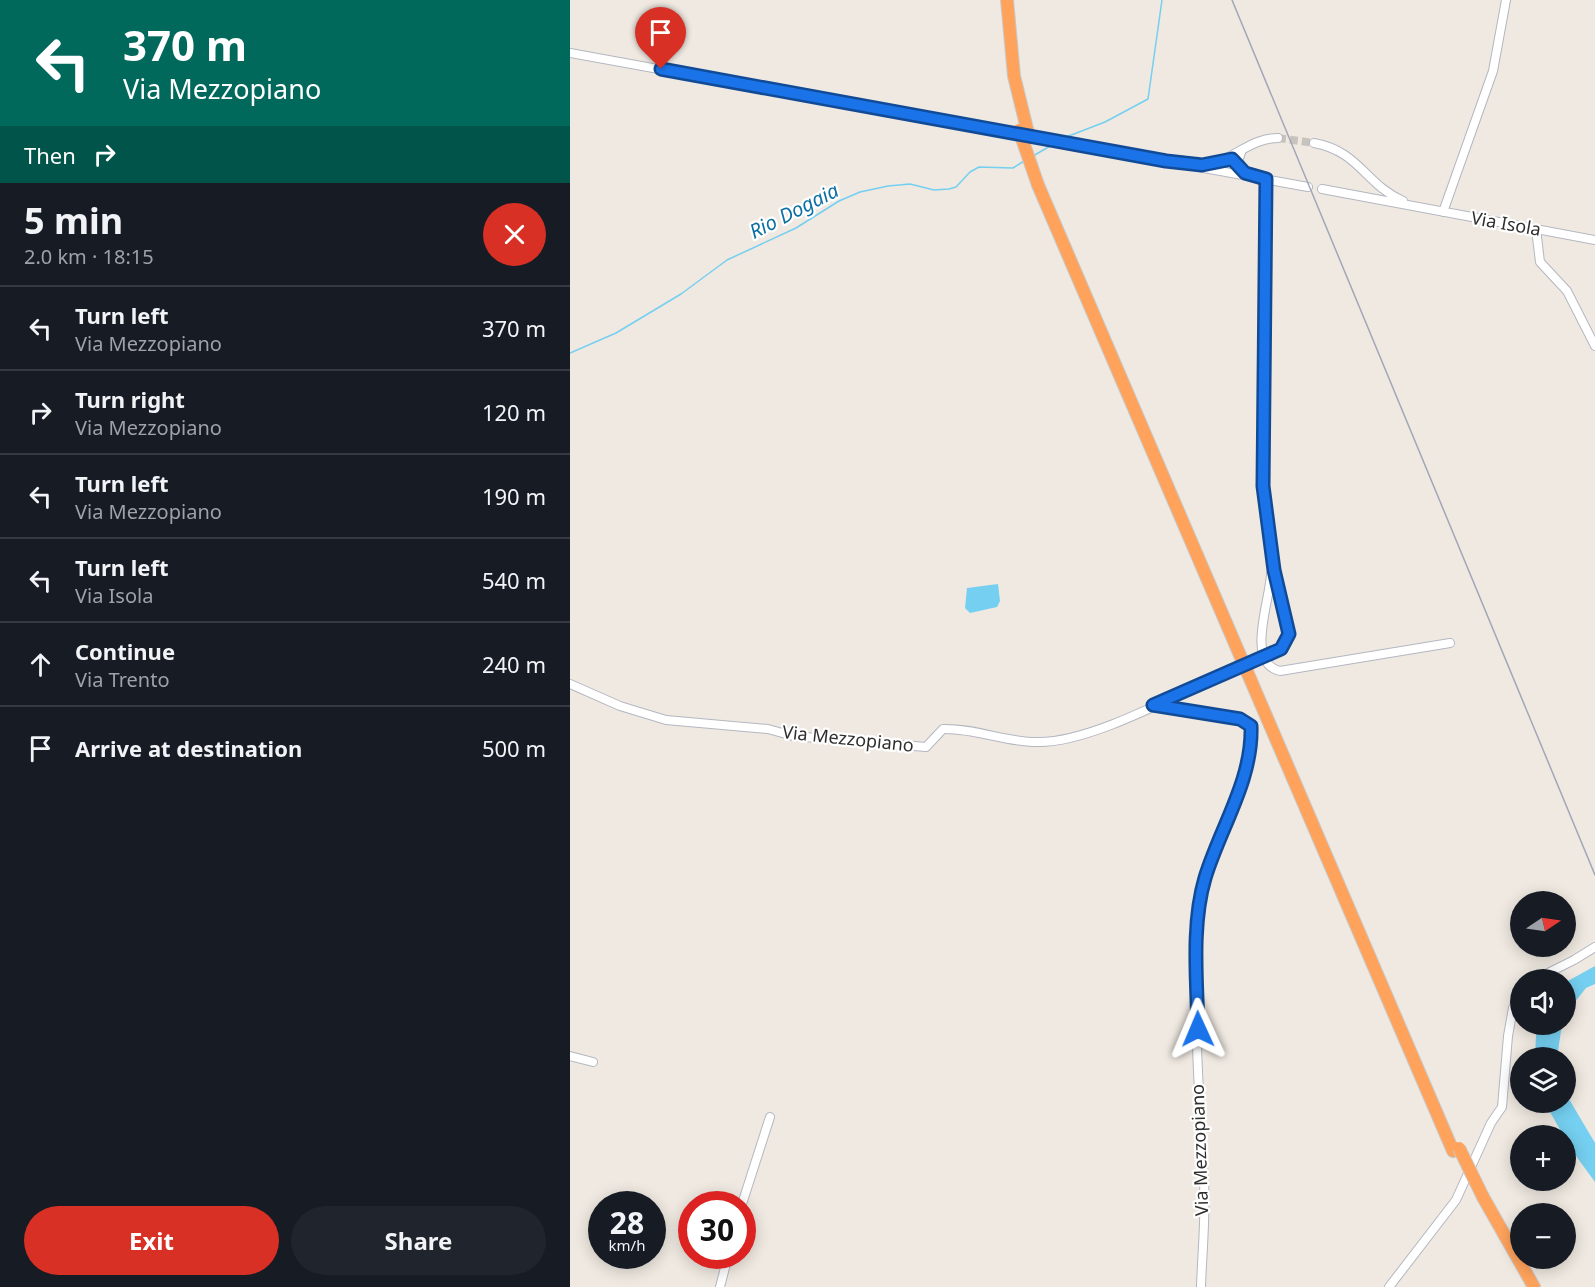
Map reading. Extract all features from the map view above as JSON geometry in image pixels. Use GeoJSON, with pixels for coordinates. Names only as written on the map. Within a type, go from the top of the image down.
{"type":"FeatureCollection","features":[{"type":"Feature","properties":{"kind":"highway"},"geometry":{"type":"LineString","coordinates":[[999,0],[1007,72],[1042,184],[1456,1150],[1525,1287]]}},
{"type":"Feature","properties":{"kind":"highway"},"geometry":{"type":"LineString","coordinates":[[1007,0],[1014,76],[1024,132]]}},
{"type":"Feature","properties":{"kind":"highway"},"geometry":{"type":"LineString","coordinates":[[1480,1198],[1534,1287]]}},
{"type":"Feature","properties":{"kind":"street"},"geometry":{"type":"LineString","coordinates":[[1443,212],[1493,71],[1506,0]]}},
{"type":"Feature","properties":{"kind":"street"},"geometry":{"type":"LineString","coordinates":[[570,53],[1047,141],[1238,170],[1249,176],[1308,187]]}},
{"type":"Feature","properties":{"kind":"street"},"geometry":{"type":"LineString","coordinates":[[1188,164],[1215,164],[1262,140],[1278,138]]}},
{"type":"Feature","properties":{"kind":"street","name":"Via Isola"},"geometry":{"type":"LineString","coordinates":[[1314,143],[1338,150],[1390,195],[1417,206]]}},
{"type":"Feature","properties":{"kind":"street"},"geometry":{"type":"LineString","coordinates":[[1238,170],[1238,157],[1244,148]]}},
{"type":"Feature","properties":{"kind":"street"},"geometry":{"type":"LineString","coordinates":[[1229,158],[1238,170]]}},
{"type":"Feature","properties":{"kind":"street"},"geometry":{"type":"LineString","coordinates":[[1366,172],[1371,194],[1381,196],[1381,188]]}},
{"type":"Feature","properties":{"kind":"street","name":"Via Mezzopiano"},"geometry":{"type":"LineString","coordinates":[[570,684],[620,706],[666,720],[768,729],[793,736],[918,747],[929,746],[943,729],[1048,742],[1105,726],[1281,649],[1289,634],[1272,556],[1263,486],[1266,179]]}},
{"type":"Feature","properties":{"kind":"street","name":"Via Isola"},"geometry":{"type":"LineString","coordinates":[[1322,189],[1358,196],[1371,194],[1443,212],[1595,240]]}},
{"type":"Feature","properties":{"kind":"street"},"geometry":{"type":"LineString","coordinates":[[1536,229],[1540,262],[1567,291],[1595,346]]}},
{"type":"Feature","properties":{"kind":"street"},"geometry":{"type":"LineString","coordinates":[[1272,556],[1271,592],[1261,647],[1263,660],[1271,669],[1280,671],[1450,643]]}},
{"type":"Feature","properties":{"kind":"street","name":"Via Mezzopiano"},"geometry":{"type":"LineString","coordinates":[[1153,705],[1240,719],[1251,726],[1244,777],[1205,880],[1198,935],[1197,1091],[1204,1184],[1201,1287]]}},
{"type":"Feature","properties":{"kind":"street"},"geometry":{"type":"LineString","coordinates":[[1556,969],[1595,946]]}},
{"type":"Feature","properties":{"kind":"street"},"geometry":{"type":"LineString","coordinates":[[1389,1287],[1456,1200],[1491,1123],[1502,1107],[1510,1025]]}},
{"type":"Feature","properties":{"kind":"street"},"geometry":{"type":"LineString","coordinates":[[570,1056],[593,1062]]}},
{"type":"Feature","properties":{"kind":"street"},"geometry":{"type":"LineString","coordinates":[[746,1191],[770,1117]]}},
{"type":"Feature","properties":{"kind":"street"},"geometry":{"type":"LineString","coordinates":[[720,1287],[725,1269]]}},
{"type":"Feature","properties":{"kind":"water"},"geometry":{"type":"Polygon","coordinates":[[[998,584],[1000,601],[997,607],[970,613],[965,608],[967,588],[998,584]]]}},
{"type":"Feature","properties":{"kind":"water"},"geometry":{"type":"Polygon","coordinates":[[[1595,966],[1595,984],[1586,988],[1576,1000],[1576,976],[1595,966]]]}},
{"type":"Feature","properties":{"kind":"water"},"geometry":{"type":"Polygon","coordinates":[[[1560,1035],[1559,1047],[1535,1047],[1536,1036],[1560,1035]]]}},
{"type":"Feature","properties":{"kind":"water"},"geometry":{"type":"Polygon","coordinates":[[[1576,1111],[1595,1143],[1595,1182],[1576,1156],[1576,1125],[1557,1125],[1551,1113],[1576,1113],[1576,1111]]]}},
{"type":"Feature","properties":{"kind":"waterway","name":"Rio Dogaia"},"geometry":{"type":"LineString","coordinates":[[1061,139],[1105,122],[1148,99],[1162,0]]}},
{"type":"Feature","properties":{"kind":"waterway","name":"Rio Dogaia"},"geometry":{"type":"LineString","coordinates":[[1033,156],[1052,145]]}},
{"type":"Feature","properties":{"kind":"waterway","name":"Rio Dogaia"},"geometry":{"type":"LineString","coordinates":[[570,353],[616,333],[681,294],[727,260],[796,228],[839,201],[860,192],[910,184],[934,190],[949,189],[956,187],[970,172],[979,167],[1013,168],[1024,161]]}},
{"type":"Feature","properties":{"kind":"tunnel"},"geometry":{"type":"LineString","coordinates":[[1278,138],[1314,143]]}},
{"type":"Feature","properties":{"kind":"railway"},"geometry":{"type":"LineString","coordinates":[[1232,0],[1595,875]]}},
{"type":"Feature","properties":{"kind":"route"},"geometry":{"type":"LineString","coordinates":[[661,69],[1100,151],[1202,165],[1215,164],[1229,158],[1235,159],[1249,176],[1266,179],[1263,486],[1274,570],[1289,634],[1286,644],[1281,649],[1153,705],[1240,719],[1251,726],[1250,749],[1244,777],[1205,880],[1201,902],[1197,971],[1198,1029]]}}]}
